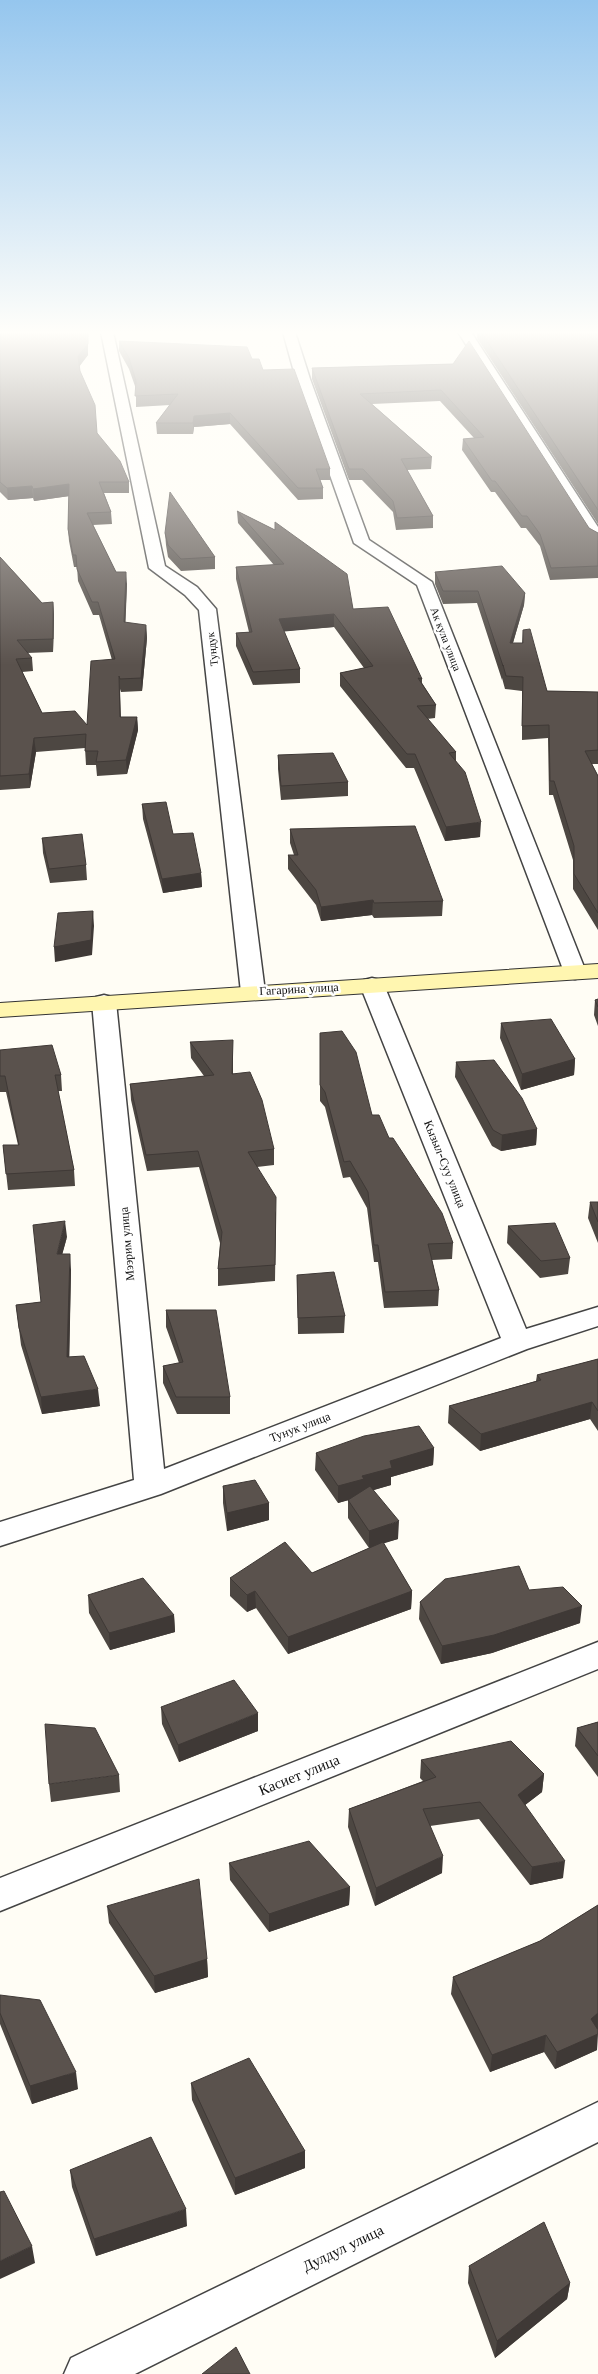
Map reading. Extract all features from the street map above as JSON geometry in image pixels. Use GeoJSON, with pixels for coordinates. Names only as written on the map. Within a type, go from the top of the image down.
{"type":"FeatureCollection","features":[{"type":"Feature","properties":{"kind":"main road","name":"Гагарина улица"},"geometry":{"type":"LineString","coordinates":[[0,1010],[587,971]]}},
{"type":"Feature","properties":{"kind":"street","name":"Тундук"},"geometry":{"type":"LineString","coordinates":[[130,443],[157,568],[191,591],[207,609],[253,992]]}},
{"type":"Feature","properties":{"kind":"street","name":"Ак кула улица"},"geometry":{"type":"LineString","coordinates":[[326,443],[362,544],[424,582],[587,971]]}},
{"type":"Feature","properties":{"kind":"street"},"geometry":{"type":"LineString","coordinates":[[536,443],[598,539]]}},
{"type":"Feature","properties":{"kind":"street","name":"Кызыл-Суу улица"},"geometry":{"type":"LineString","coordinates":[[372,985],[517,1342]]}},
{"type":"Feature","properties":{"kind":"street","name":"Мээрим улица"},"geometry":{"type":"LineString","coordinates":[[104,1002],[150,1486]]}},
{"type":"Feature","properties":{"kind":"street","name":"Тунук улица"},"geometry":{"type":"LineString","coordinates":[[0,1534],[150,1486],[517,1342],[598,1316]]}},
{"type":"Feature","properties":{"kind":"street","name":"Касиет улица"},"geometry":{"type":"LineString","coordinates":[[0,1895],[598,1655]]}},
{"type":"Feature","properties":{"kind":"street","name":"Дулдул улица"},"geometry":{"type":"LineString","coordinates":[[87,2374],[598,2121]]}},
{"type":"Feature","properties":{"kind":"building"},"geometry":{"type":"Polygon","coordinates":[[[0,443],[105,443],[120,461],[129,482],[99,482],[111,512],[87,513],[116,572],[126,572],[124,622],[146,625],[141,678],[120,679],[119,676],[120,717],[137,717],[126,760],[96,762],[98,751],[85,751],[86,734],[34,738],[29,774],[0,776],[0,557],[42,603],[53,602],[53,639],[17,640],[32,658],[16,659],[42,713],[75,711],[87,725],[91,661],[115,659],[98,602],[92,602],[77,569],[76,555],[73,555],[68,529],[69,484],[33,489],[32,486],[7,488],[0,482],[0,443]]]}},
{"type":"Feature","properties":{"kind":"building"},"geometry":{"type":"Polygon","coordinates":[[[257,443],[321,443],[330,469],[316,469],[323,488],[298,488],[257,443]]]}},
{"type":"Feature","properties":{"kind":"building"},"geometry":{"type":"Polygon","coordinates":[[[339,443],[416,443],[432,457],[401,459],[433,516],[397,518],[393,501],[363,469],[349,469],[339,443]]]}},
{"type":"Feature","properties":{"kind":"building"},"geometry":{"type":"Polygon","coordinates":[[[466,443],[534,443],[589,528],[598,533],[598,566],[551,568],[540,534],[527,516],[522,516],[495,481],[492,481],[466,443]]]}},
{"type":"Feature","properties":{"kind":"building"},"geometry":{"type":"Polygon","coordinates":[[[554,443],[598,443],[598,510],[554,443]]]}},
{"type":"Feature","properties":{"kind":"building"},"geometry":{"type":"Polygon","coordinates":[[[170,492],[215,557],[181,559],[168,545],[165,533],[170,492]]]}},
{"type":"Feature","properties":{"kind":"building"},"geometry":{"type":"Polygon","coordinates":[[[237,511],[275,530],[275,522],[347,574],[353,609],[388,607],[422,679],[418,678],[436,705],[417,706],[456,752],[449,753],[465,772],[481,822],[446,827],[415,754],[407,754],[340,673],[373,666],[334,614],[279,619],[300,669],[253,672],[236,633],[252,632],[236,567],[284,564],[237,511]]]}},
{"type":"Feature","properties":{"kind":"building"},"geometry":{"type":"Polygon","coordinates":[[[502,566],[525,593],[510,643],[523,643],[523,630],[530,629],[547,691],[598,692],[598,750],[585,751],[598,776],[598,913],[574,874],[574,846],[554,781],[550,781],[549,725],[522,726],[523,677],[506,676],[478,591],[443,591],[435,572],[502,566]]]}},
{"type":"Feature","properties":{"kind":"building"},"geometry":{"type":"Polygon","coordinates":[[[333,753],[348,782],[281,786],[278,755],[333,753]]]}},
{"type":"Feature","properties":{"kind":"building"},"geometry":{"type":"Polygon","coordinates":[[[166,802],[173,834],[193,833],[201,873],[162,879],[142,804],[166,802]]]}},
{"type":"Feature","properties":{"kind":"building"},"geometry":{"type":"Polygon","coordinates":[[[415,826],[443,901],[374,903],[373,900],[321,907],[316,890],[288,855],[298,855],[290,829],[415,826]]]}},
{"type":"Feature","properties":{"kind":"building"},"geometry":{"type":"Polygon","coordinates":[[[82,834],[86,865],[49,869],[42,838],[82,834]]]}},
{"type":"Feature","properties":{"kind":"building"},"geometry":{"type":"Polygon","coordinates":[[[93,911],[91,940],[54,947],[58,913],[93,911]]]}},
{"type":"Feature","properties":{"kind":"building"},"geometry":{"type":"Polygon","coordinates":[[[551,1019],[575,1059],[522,1074],[501,1023],[551,1019]]]}},
{"type":"Feature","properties":{"kind":"building"},"geometry":{"type":"Polygon","coordinates":[[[342,1031],[356,1052],[372,1115],[379,1115],[389,1138],[393,1138],[442,1213],[453,1243],[428,1244],[439,1290],[385,1292],[378,1245],[374,1245],[368,1192],[350,1161],[344,1162],[325,1092],[320,1085],[320,1033],[342,1031]]]}},
{"type":"Feature","properties":{"kind":"building"},"geometry":{"type":"Polygon","coordinates":[[[233,1040],[232,1074],[250,1072],[262,1100],[274,1149],[248,1152],[276,1197],[275,1265],[218,1269],[222,1232],[198,1151],[146,1155],[130,1084],[214,1075],[190,1042],[233,1040]]]}},
{"type":"Feature","properties":{"kind":"building"},"geometry":{"type":"Polygon","coordinates":[[[52,1045],[61,1075],[55,1075],[74,1170],[6,1174],[3,1145],[19,1145],[5,1076],[0,1076],[0,1050],[52,1045]]]}},
{"type":"Feature","properties":{"kind":"building"},"geometry":{"type":"Polygon","coordinates":[[[494,1060],[522,1098],[537,1129],[502,1135],[493,1130],[456,1062],[494,1060]]]}},
{"type":"Feature","properties":{"kind":"building"},"geometry":{"type":"Polygon","coordinates":[[[590,1202],[598,1202],[598,1222],[590,1202]]]}},
{"type":"Feature","properties":{"kind":"building"},"geometry":{"type":"Polygon","coordinates":[[[65,1221],[57,1254],[70,1254],[67,1357],[84,1356],[98,1389],[41,1397],[19,1328],[16,1305],[41,1302],[33,1225],[65,1221]]]}},
{"type":"Feature","properties":{"kind":"building"},"geometry":{"type":"Polygon","coordinates":[[[555,1223],[570,1258],[541,1261],[508,1226],[555,1223]]]}},
{"type":"Feature","properties":{"kind":"building"},"geometry":{"type":"Polygon","coordinates":[[[334,1272],[345,1316],[298,1318],[297,1275],[334,1272]]]}},
{"type":"Feature","properties":{"kind":"building"},"geometry":{"type":"Polygon","coordinates":[[[166,1310],[216,1310],[230,1397],[176,1397],[163,1366],[183,1362],[166,1310]]]}},
{"type":"Feature","properties":{"kind":"building"},"geometry":{"type":"Polygon","coordinates":[[[598,1359],[598,1411],[592,1402],[481,1434],[449,1406],[541,1380],[537,1375],[598,1359]]]}},
{"type":"Feature","properties":{"kind":"building"},"geometry":{"type":"Polygon","coordinates":[[[419,1426],[434,1448],[390,1461],[392,1468],[362,1476],[364,1479],[338,1486],[316,1453],[364,1436],[419,1426]]]}},
{"type":"Feature","properties":{"kind":"building"},"geometry":{"type":"Polygon","coordinates":[[[255,1480],[269,1503],[227,1513],[223,1486],[255,1480]]]}},
{"type":"Feature","properties":{"kind":"building"},"geometry":{"type":"Polygon","coordinates":[[[370,1486],[399,1521],[369,1531],[348,1500],[370,1486]]]}},
{"type":"Feature","properties":{"kind":"building"},"geometry":{"type":"Polygon","coordinates":[[[285,1542],[312,1573],[383,1542],[412,1591],[288,1637],[255,1591],[247,1595],[230,1578],[285,1542]]]}},
{"type":"Feature","properties":{"kind":"building"},"geometry":{"type":"Polygon","coordinates":[[[519,1566],[529,1590],[563,1587],[582,1606],[494,1635],[442,1646],[420,1602],[445,1579],[519,1566]]]}},
{"type":"Feature","properties":{"kind":"building"},"geometry":{"type":"Polygon","coordinates":[[[143,1578],[174,1615],[109,1633],[88,1595],[143,1578]]]}},
{"type":"Feature","properties":{"kind":"building"},"geometry":{"type":"Polygon","coordinates":[[[234,1680],[258,1713],[178,1745],[161,1707],[234,1680]]]}},
{"type":"Feature","properties":{"kind":"building"},"geometry":{"type":"Polygon","coordinates":[[[598,1722],[598,1756],[577,1728],[598,1722]]]}},
{"type":"Feature","properties":{"kind":"building"},"geometry":{"type":"Polygon","coordinates":[[[45,1724],[95,1728],[119,1775],[49,1784],[45,1724]]]}},
{"type":"Feature","properties":{"kind":"building"},"geometry":{"type":"Polygon","coordinates":[[[511,1741],[544,1774],[518,1795],[565,1861],[532,1867],[480,1802],[423,1809],[443,1856],[376,1888],[349,1809],[436,1777],[421,1760],[511,1741]]]}},
{"type":"Feature","properties":{"kind":"building"},"geometry":{"type":"Polygon","coordinates":[[[309,1841],[350,1887],[269,1914],[229,1863],[309,1841]]]}},
{"type":"Feature","properties":{"kind":"building"},"geometry":{"type":"Polygon","coordinates":[[[199,1879],[207,1959],[154,1976],[107,1906],[199,1879]]]}},
{"type":"Feature","properties":{"kind":"building"},"geometry":{"type":"Polygon","coordinates":[[[598,1905],[598,2013],[591,2019],[598,2030],[598,2034],[557,2052],[546,2035],[492,2055],[453,1977],[540,1941],[598,1905]]]}},
{"type":"Feature","properties":{"kind":"building"},"geometry":{"type":"Polygon","coordinates":[[[0,1995],[40,2000],[76,2072],[30,2086],[0,2013],[0,1995]]]}},
{"type":"Feature","properties":{"kind":"building"},"geometry":{"type":"Polygon","coordinates":[[[249,2058],[305,2151],[235,2178],[191,2083],[249,2058]]]}},
{"type":"Feature","properties":{"kind":"building"},"geometry":{"type":"Polygon","coordinates":[[[151,2137],[186,2209],[94,2239],[70,2170],[151,2137]]]}},
{"type":"Feature","properties":{"kind":"building"},"geometry":{"type":"Polygon","coordinates":[[[4,2191],[32,2246],[0,2261],[0,2192],[4,2191]]]}},
{"type":"Feature","properties":{"kind":"building"},"geometry":{"type":"Polygon","coordinates":[[[544,2222],[570,2283],[497,2341],[469,2266],[544,2222]]]}},
{"type":"Feature","properties":{"kind":"building"},"geometry":{"type":"Polygon","coordinates":[[[236,2347],[250,2374],[202,2374],[236,2347]]]}}]}
